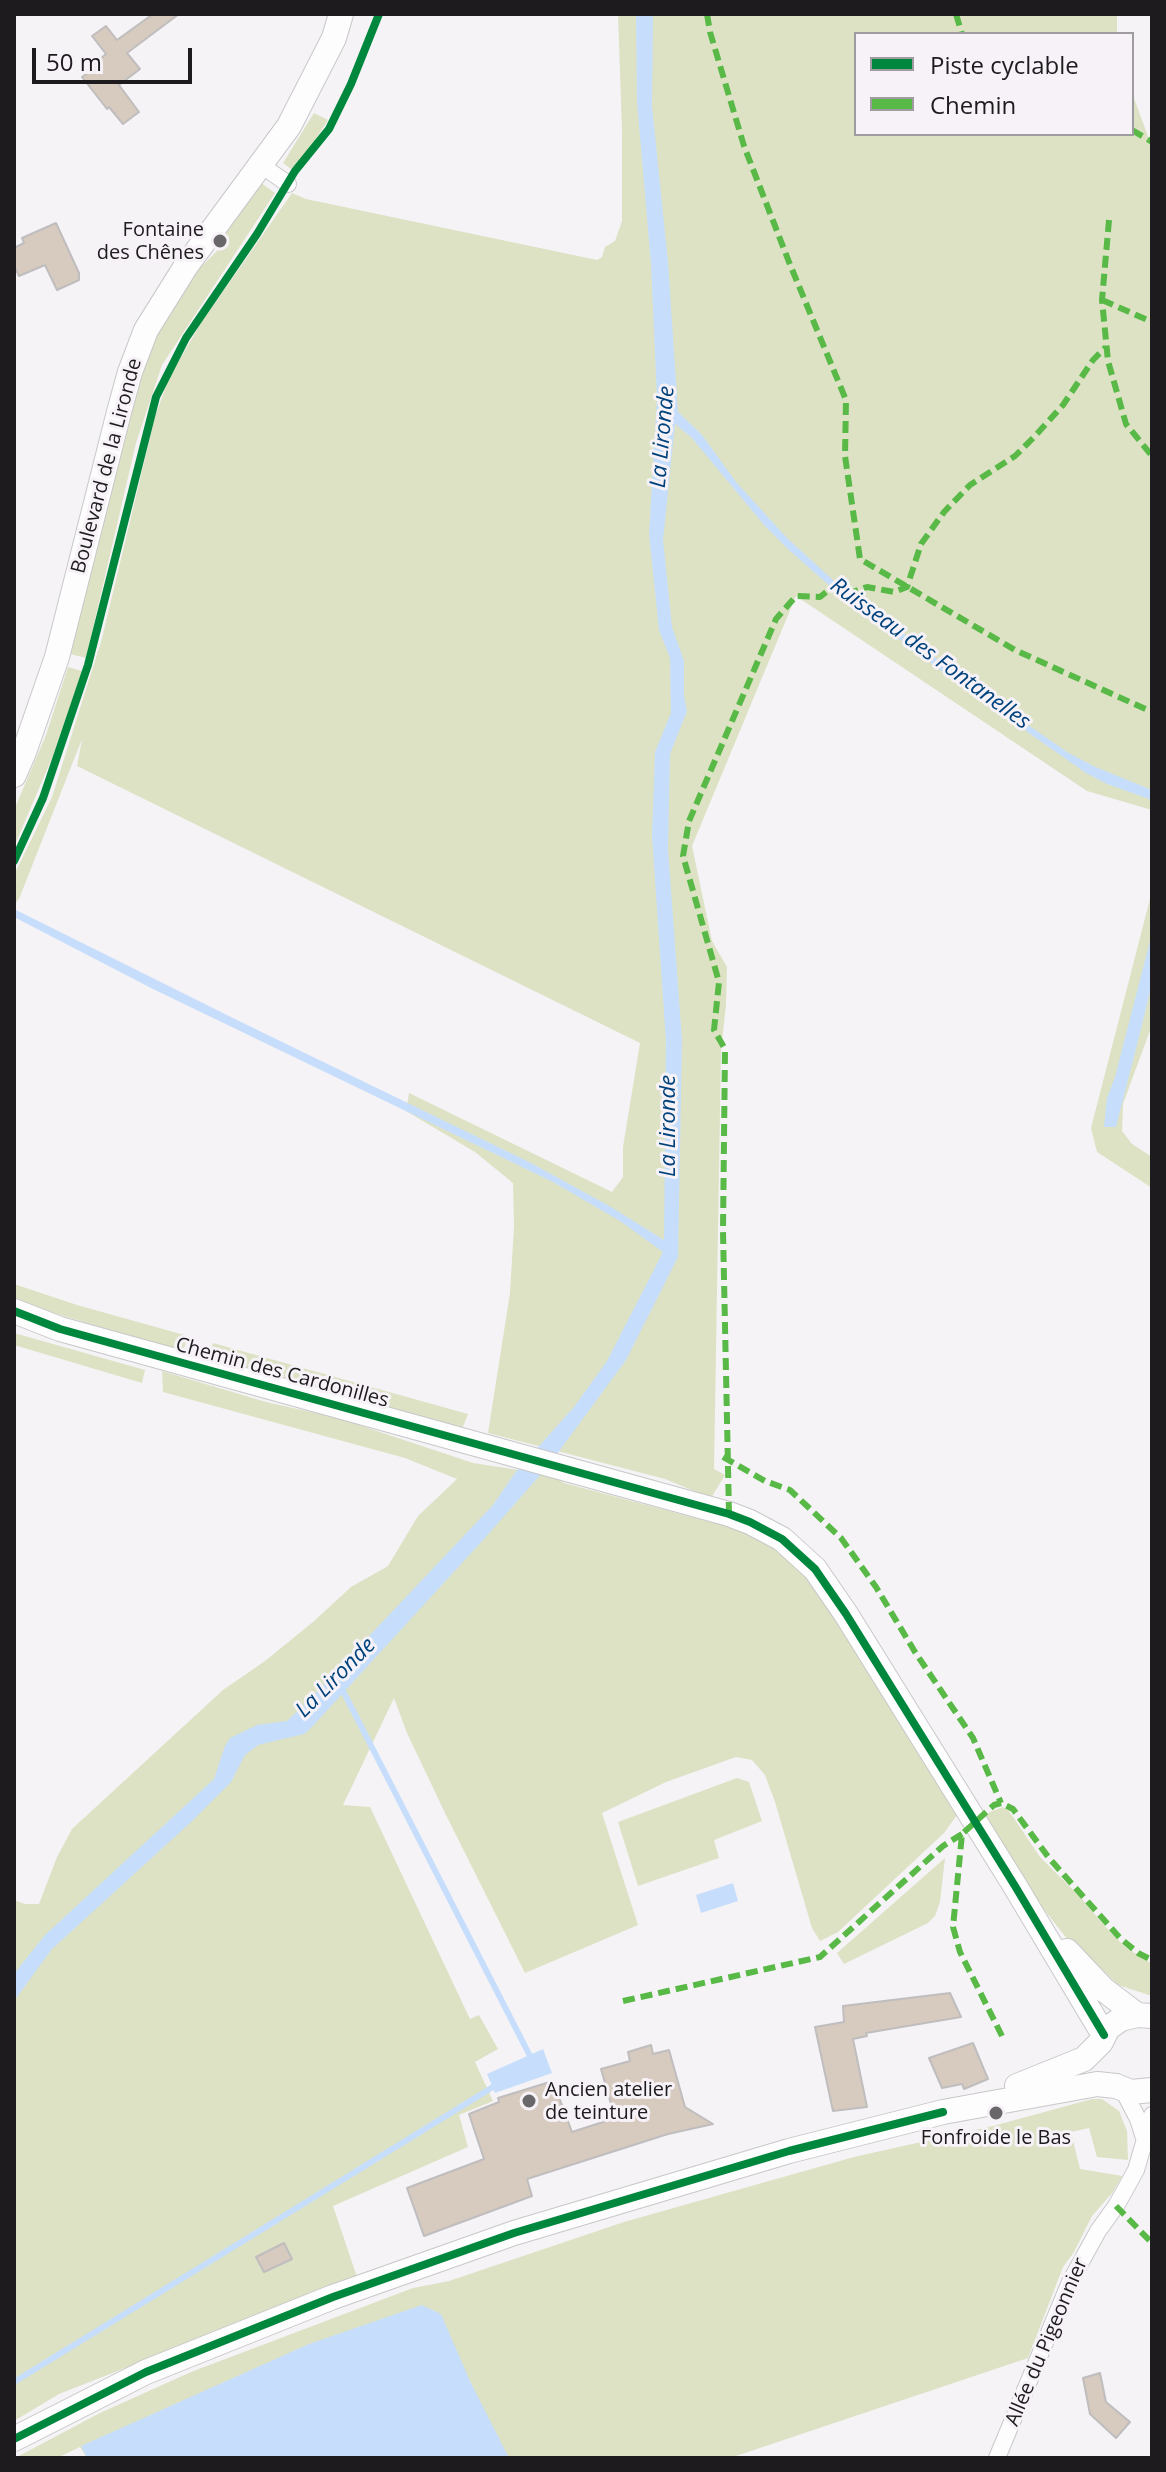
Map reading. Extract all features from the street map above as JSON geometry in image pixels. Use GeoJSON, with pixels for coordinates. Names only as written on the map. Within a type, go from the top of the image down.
{"type":"FeatureCollection","features":[{"type":"Feature","properties":{"kind":"street","name":"Boulevard de la Lironde"},"geometry":{"type":"LineString","coordinates":[[14,775],[57,657],[119,412],[146,330],[186,266],[295,115],[334,38],[341,14]]}},
{"type":"Feature","properties":{"kind":"street"},"geometry":{"type":"LineString","coordinates":[[261,165],[288,184]]}},
{"type":"Feature","properties":{"kind":"street","name":"Chemin des Cardonilles"},"geometry":{"type":"LineString","coordinates":[[14,1311],[60,1329],[572,1469],[739,1518],[770,1532],[815,1569],[1015,1886]]}},
{"type":"Feature","properties":{"kind":"street","name":"Chemin des Cardonilles"},"geometry":{"type":"LineString","coordinates":[[14,1322],[60,1329]]}},
{"type":"Feature","properties":{"kind":"street"},"geometry":{"type":"LineString","coordinates":[[1015,1886],[1078,1964],[1111,1997],[1147,2016]]}},
{"type":"Feature","properties":{"kind":"street"},"geometry":{"type":"LineString","coordinates":[[1015,1886],[1102,2039]]}},
{"type":"Feature","properties":{"kind":"street"},"geometry":{"type":"LineString","coordinates":[[1145,2143],[1138,2119],[1120,2088],[1101,2067],[1099,2050],[1108,2028],[1121,2019],[1147,2016]]}},
{"type":"Feature","properties":{"kind":"street"},"geometry":{"type":"LineString","coordinates":[[943,2112],[1066,2068],[1084,2059],[1102,2039]]}},
{"type":"Feature","properties":{"kind":"street"},"geometry":{"type":"LineString","coordinates":[[14,2439],[146,2372],[333,2297],[514,2233],[789,2151],[943,2112],[1097,2084],[1139,2093],[1152,2090]]}},
{"type":"Feature","properties":{"kind":"street","name":"Allée du Pigeonnier"},"geometry":{"type":"LineString","coordinates":[[997,2458],[1070,2282],[1136,2170],[1152,2115]]}},
{"type":"Feature","properties":{"kind":"green space"},"geometry":{"type":"Polygon","coordinates":[[[618,14],[1117,14],[1117,32],[854,32],[854,136],[1134,136],[1134,98],[1152,147],[1152,810],[1087,791],[796,596],[692,846],[712,941],[727,967],[721,1050],[714,1469],[725,1475],[711,1498],[665,1479],[488,1433],[510,1293],[513,1183],[475,1152],[406,1111],[409,1093],[612,1192],[623,1177],[623,1147],[640,1043],[77,766],[82,739],[14,905],[14,875],[52,797],[101,642],[155,417],[169,378],[201,323],[292,193],[306,199],[597,260],[602,257],[605,247],[615,241],[622,221],[618,14]]]}},
{"type":"Feature","properties":{"kind":"green space"},"geometry":{"type":"Polygon","coordinates":[[[314,113],[328,120],[310,148],[291,169],[283,163],[314,113]]]}},
{"type":"Feature","properties":{"kind":"green space"},"geometry":{"type":"Polygon","coordinates":[[[260,182],[275,193],[162,365],[136,443],[86,658],[70,654],[137,382],[159,330],[176,301],[199,269],[217,251],[260,182]]]}},
{"type":"Feature","properties":{"kind":"green space"},"geometry":{"type":"Polygon","coordinates":[[[68,667],[82,671],[52,758],[14,847],[14,810],[46,735],[68,667]]]}},
{"type":"Feature","properties":{"kind":"green space"},"geometry":{"type":"Polygon","coordinates":[[[1152,891],[1152,1025],[1123,1104],[1122,1131],[1132,1144],[1152,1157],[1152,1188],[1097,1152],[1091,1128],[1152,891]]]}},
{"type":"Feature","properties":{"kind":"green space"},"geometry":{"type":"Polygon","coordinates":[[[14,1284],[188,1336],[183,1352],[14,1301],[14,1284]]]}},
{"type":"Feature","properties":{"kind":"green space"},"geometry":{"type":"Polygon","coordinates":[[[14,1333],[145,1370],[142,1383],[14,1345],[14,1333]]]}},
{"type":"Feature","properties":{"kind":"green space"},"geometry":{"type":"Polygon","coordinates":[[[213,1343],[468,1414],[462,1429],[209,1357],[213,1343]]]}},
{"type":"Feature","properties":{"kind":"green space"},"geometry":{"type":"Polygon","coordinates":[[[162,1371],[266,1402],[338,1418],[473,1463],[551,1475],[564,1483],[714,1523],[747,1528],[805,1565],[962,1808],[944,1833],[838,1932],[820,1941],[812,1928],[765,1775],[752,1760],[736,1757],[666,1782],[602,1813],[638,1925],[525,1973],[445,1813],[394,1698],[343,1805],[370,1807],[470,2019],[479,2015],[498,2049],[475,2062],[493,2101],[459,2115],[468,2147],[333,2206],[357,2277],[59,2394],[14,2421],[14,1900],[39,1904],[57,1857],[72,1829],[223,1690],[265,1661],[351,1587],[388,1566],[418,1516],[457,1479],[405,1458],[163,1392],[162,1371]]]}},
{"type":"Feature","properties":{"kind":"green space"},"geometry":{"type":"Polygon","coordinates":[[[737,1778],[749,1782],[762,1821],[714,1840],[719,1858],[638,1886],[618,1822],[737,1778]]]}},
{"type":"Feature","properties":{"kind":"green space"},"geometry":{"type":"Polygon","coordinates":[[[1003,1807],[1009,1811],[1040,1857],[1101,1922],[1125,1947],[1152,1964],[1152,1996],[1118,1985],[1093,1960],[1087,1964],[1042,1907],[988,1823],[987,1815],[1003,1807]]]}},
{"type":"Feature","properties":{"kind":"green space"},"geometry":{"type":"Polygon","coordinates":[[[945,1858],[940,1902],[935,1916],[928,1923],[844,1964],[837,1953],[945,1858]]]}},
{"type":"Feature","properties":{"kind":"green space"},"geometry":{"type":"Polygon","coordinates":[[[1092,2099],[1102,2099],[1119,2111],[1127,2131],[1128,2160],[1097,2157],[1089,2128],[1071,2132],[1080,2169],[1122,2176],[1092,2216],[1063,2267],[1028,2358],[730,2458],[87,2458],[80,2447],[57,2458],[15,2458],[100,2413],[191,2372],[413,2288],[449,2281],[624,2222],[854,2157],[993,2126],[1092,2099]]]}},
{"type":"Feature","properties":{"kind":"water"},"geometry":{"type":"Polygon","coordinates":[[[636,14],[653,14],[652,106],[668,262],[678,412],[702,435],[736,482],[787,538],[834,581],[978,690],[1067,752],[1152,790],[1152,800],[1086,773],[952,679],[839,594],[765,526],[691,437],[675,424],[663,540],[672,627],[684,661],[687,711],[670,754],[668,849],[682,1040],[678,1257],[626,1360],[549,1465],[484,1539],[310,1729],[304,1734],[258,1745],[245,1755],[231,1782],[52,1949],[14,2001],[14,1974],[45,1935],[214,1779],[230,1738],[257,1725],[287,1721],[493,1505],[515,1473],[574,1407],[607,1361],[663,1252],[620,1221],[553,1182],[153,989],[14,917],[14,909],[531,1163],[664,1240],[666,1042],[652,836],[655,752],[671,713],[670,658],[659,630],[649,534],[657,398],[651,264],[637,102],[636,14]]]}},
{"type":"Feature","properties":{"kind":"water"},"geometry":{"type":"Polygon","coordinates":[[[1152,933],[1152,983],[1139,1037],[1116,1127],[1104,1127],[1107,1098],[1152,933]]]}},
{"type":"Feature","properties":{"kind":"water"},"geometry":{"type":"Polygon","coordinates":[[[733,1883],[738,1901],[701,1913],[696,1895],[733,1883]]]}},
{"type":"Feature","properties":{"kind":"water"},"geometry":{"type":"Polygon","coordinates":[[[543,2049],[552,2073],[495,2093],[487,2074],[543,2049]]]}},
{"type":"Feature","properties":{"kind":"water"},"geometry":{"type":"Polygon","coordinates":[[[422,2305],[441,2314],[509,2458],[87,2458],[81,2446],[309,2344],[422,2305]]]}},
{"type":"Feature","properties":{"kind":"building"},"geometry":{"type":"Polygon","coordinates":[[[153,14],[179,14],[127,53],[140,69],[119,85],[139,112],[123,124],[82,77],[106,54],[92,36],[106,26],[117,40],[153,14]]]}},
{"type":"Feature","properties":{"kind":"building"},"geometry":{"type":"Polygon","coordinates":[[[56,223],[79,273],[79,280],[57,290],[45,265],[19,276],[14,266],[14,248],[24,243],[22,238],[56,223]]]}},
{"type":"Feature","properties":{"kind":"building"},"geometry":{"type":"Polygon","coordinates":[[[950,1993],[961,2017],[866,2033],[867,2036],[853,2039],[867,2107],[833,2111],[815,2027],[844,2022],[843,2006],[950,1993]]]}},
{"type":"Feature","properties":{"kind":"building"},"geometry":{"type":"Polygon","coordinates":[[[973,2043],[988,2079],[964,2089],[962,2084],[942,2088],[929,2058],[973,2043]]]}},
{"type":"Feature","properties":{"kind":"building"},"geometry":{"type":"Polygon","coordinates":[[[651,2045],[653,2054],[669,2050],[685,2107],[713,2124],[668,2134],[527,2179],[532,2196],[424,2236],[407,2188],[484,2159],[469,2114],[499,2102],[498,2098],[553,2081],[572,2132],[615,2118],[601,2069],[630,2061],[628,2052],[651,2045]]]}},
{"type":"Feature","properties":{"kind":"building"},"geometry":{"type":"Polygon","coordinates":[[[284,2243],[292,2259],[264,2272],[256,2257],[284,2243]]]}},
{"type":"Feature","properties":{"kind":"building"},"geometry":{"type":"Polygon","coordinates":[[[1100,2373],[1106,2402],[1130,2422],[1116,2438],[1090,2414],[1083,2378],[1100,2373]]]}},
{"type":"Feature","properties":{"kind":"waterway","name":"La Lironde"},"geometry":{"type":"LineString","coordinates":[[340,1685],[530,2056]]}},
{"type":"Feature","properties":{"kind":"waterway"},"geometry":{"type":"LineString","coordinates":[[14,2382],[493,2087]]}},
{"type":"Feature","properties":{"kind":"marked path"},"geometry":{"type":"LineString","coordinates":[[707,14],[744,146],[846,400],[845,456],[860,559],[1015,650],[1152,712]]}},
{"type":"Feature","properties":{"kind":"marked path"},"geometry":{"type":"LineString","coordinates":[[956,14],[961,32]]}},
{"type":"Feature","properties":{"kind":"marked path"},"geometry":{"type":"LineString","coordinates":[[1134,131],[1152,142]]}},
{"type":"Feature","properties":{"kind":"marked path"},"geometry":{"type":"LineString","coordinates":[[1109,220],[1102,300],[1108,361],[1126,424],[1152,456]]}},
{"type":"Feature","properties":{"kind":"marked path"},"geometry":{"type":"LineString","coordinates":[[1102,300],[1152,322]]}},
{"type":"Feature","properties":{"kind":"marked path"},"geometry":{"type":"LineString","coordinates":[[729,1514],[723,1231],[725,1049],[714,1030],[719,982],[683,856],[689,821],[776,619],[796,596],[820,597],[834,586],[850,593],[867,587],[894,592],[907,587],[921,544],[944,512],[970,485],[1015,456],[1036,435],[1063,405],[1093,360],[1106,347]]}},
{"type":"Feature","properties":{"kind":"marked path"},"geometry":{"type":"LineString","coordinates":[[723,1457],[765,1481],[790,1490],[841,1538],[973,1738],[1001,1803]]}},
{"type":"Feature","properties":{"kind":"marked path"},"geometry":{"type":"LineString","coordinates":[[1002,2036],[960,1952],[953,1927],[962,1834],[994,1805],[1001,1803],[1013,1809],[1049,1858],[1120,1938],[1152,1960]]}},
{"type":"Feature","properties":{"kind":"marked path"},"geometry":{"type":"LineString","coordinates":[[623,2001],[820,1957],[943,1846],[962,1834]]}},
{"type":"Feature","properties":{"kind":"marked path"},"geometry":{"type":"LineString","coordinates":[[1116,2206],[1152,2243]]}},
{"type":"Feature","properties":{"kind":"cycle path"},"geometry":{"type":"LineString","coordinates":[[14,861],[43,798],[88,665],[156,397],[186,338],[257,234],[295,171],[329,129],[379,14]]}},
{"type":"Feature","properties":{"kind":"cycle path"},"geometry":{"type":"LineString","coordinates":[[14,1311],[60,1329],[729,1514],[782,1539],[815,1569],[846,1614],[1104,2035]]}},
{"type":"Feature","properties":{"kind":"cycle path"},"geometry":{"type":"LineString","coordinates":[[14,2439],[146,2372],[333,2297],[514,2233],[789,2151],[943,2112]]}},
{"type":"Feature","properties":{"kind":"place","name":"Fontaine des Chênes"},"geometry":{"type":"Point","coordinates":[220,241]}},
{"type":"Feature","properties":{"kind":"place","name":"Ancien atelier de teinture"},"geometry":{"type":"Point","coordinates":[529,2101]}},
{"type":"Feature","properties":{"kind":"place","name":"Fonfroide le Bas"},"geometry":{"type":"Point","coordinates":[996,2113]}},
{"type":"Feature","properties":{"kind":"water label","name":"Ruisseau des Fontanelles"},"geometry":{"type":"Point","coordinates":[930,654]}}]}
